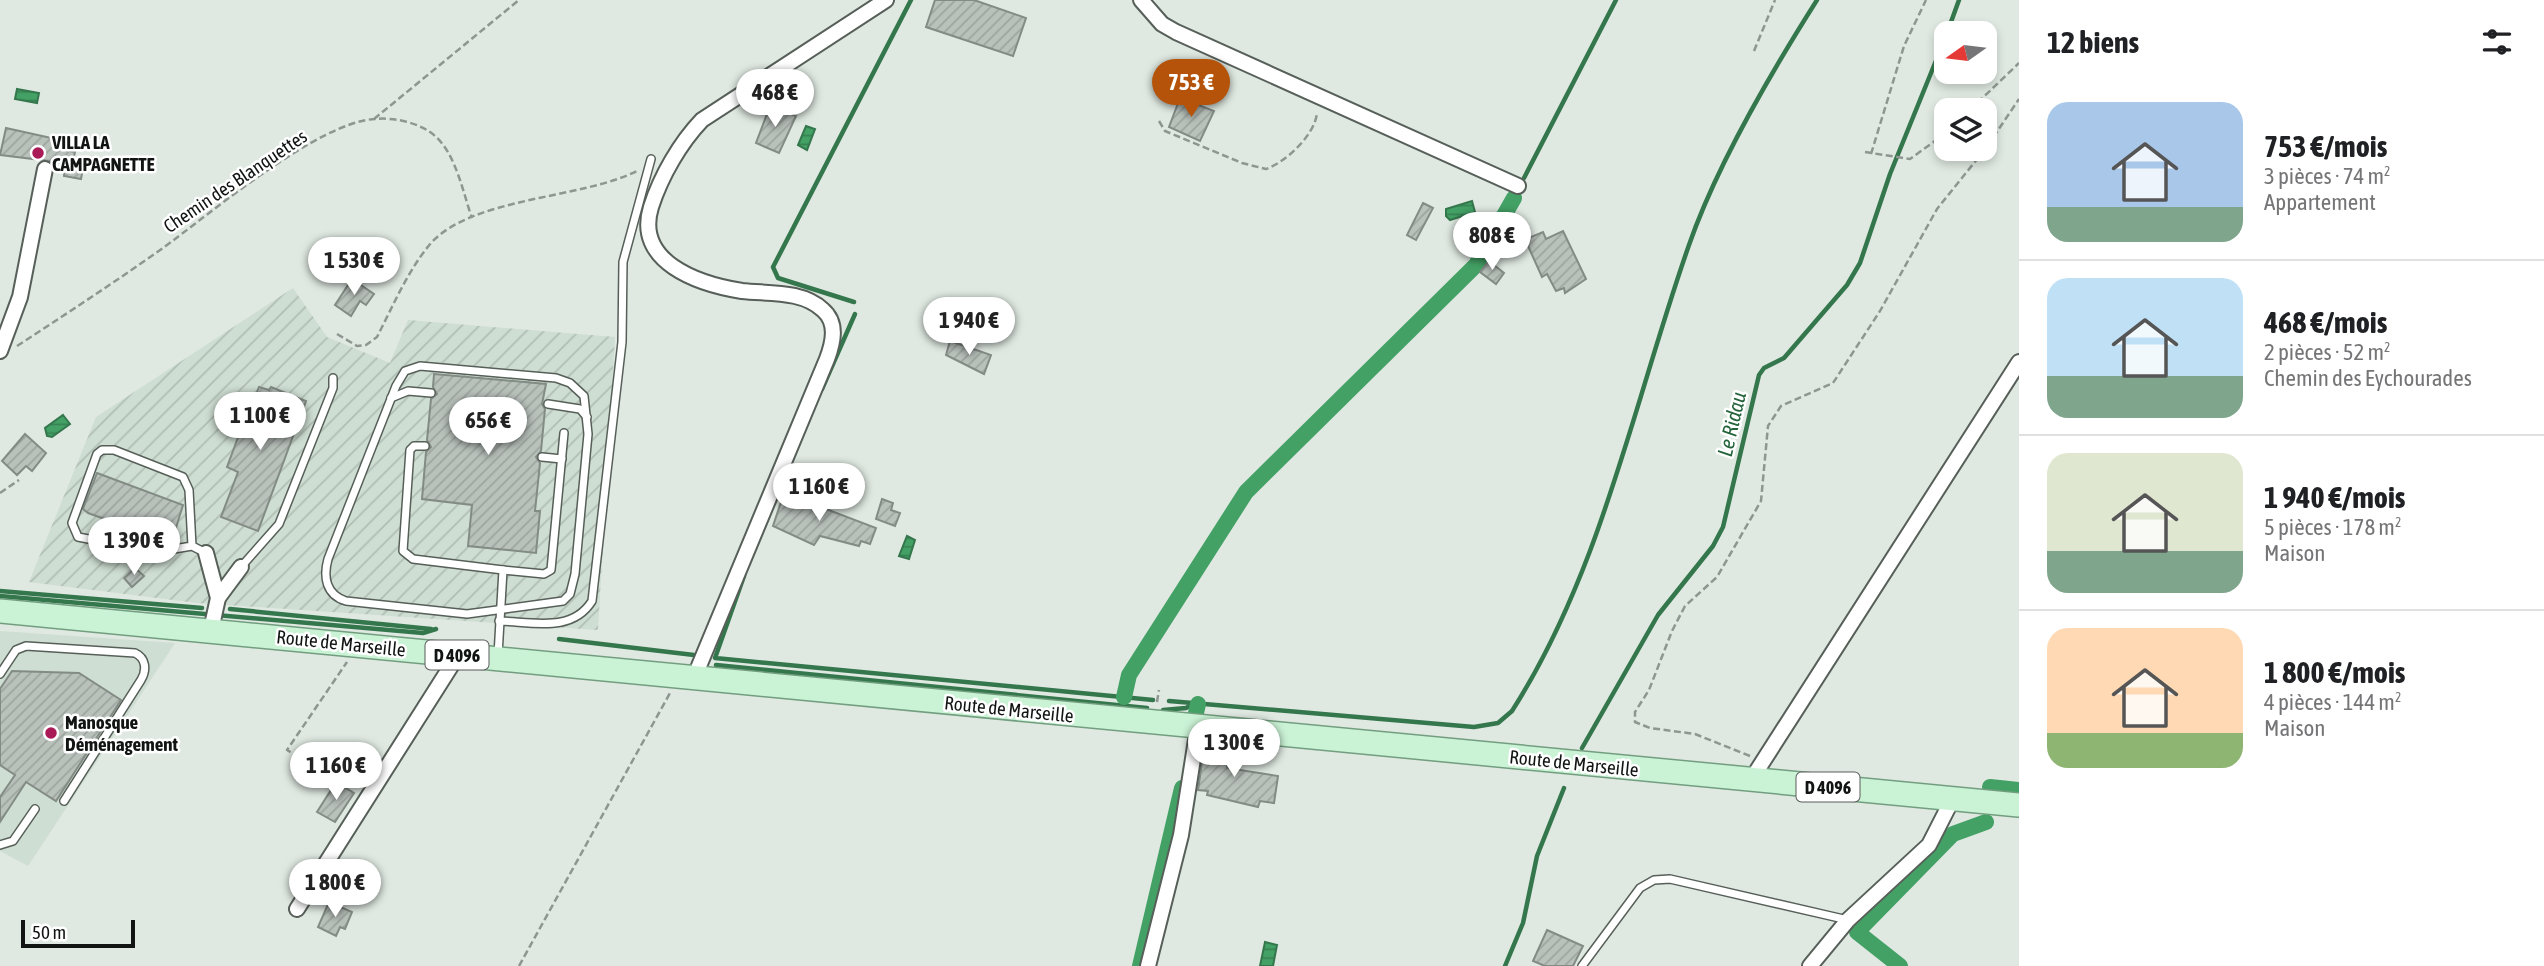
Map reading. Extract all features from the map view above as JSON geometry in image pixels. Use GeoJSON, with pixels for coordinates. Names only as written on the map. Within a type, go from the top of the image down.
{"type":"FeatureCollection","features":[{"type":"Feature","properties":{"kind":"main road","name":"Route de Marseille"},"geometry":{"type":"LineString","coordinates":[[0,611],[1637,770],[1757,770],[1953,799],[2019,805]]}},
{"type":"Feature","properties":{"kind":"street"},"geometry":{"type":"LineString","coordinates":[[686,677],[827,359],[833,330],[826,313],[807,299],[730,288],[670,266],[651,245],[647,229],[649,215],[682,144],[702,120],[886,0]]}},
{"type":"Feature","properties":{"kind":"street"},"geometry":{"type":"LineString","coordinates":[[1141,0],[1162,24],[1518,186]]}},
{"type":"Feature","properties":{"kind":"street"},"geometry":{"type":"LineString","coordinates":[[6,350],[20,298],[45,169]]}},
{"type":"Feature","properties":{"kind":"street"},"geometry":{"type":"LineString","coordinates":[[1757,770],[2019,362]]}},
{"type":"Feature","properties":{"kind":"street"},"geometry":{"type":"LineString","coordinates":[[206,553],[218,598]]}},
{"type":"Feature","properties":{"kind":"street"},"geometry":{"type":"LineString","coordinates":[[211,630],[218,598],[241,567]]}},
{"type":"Feature","properties":{"kind":"street"},"geometry":{"type":"LineString","coordinates":[[297,909],[458,655]]}},
{"type":"Feature","properties":{"kind":"street"},"geometry":{"type":"LineString","coordinates":[[1148,966],[1181,835],[1198,727]]}},
{"type":"Feature","properties":{"kind":"street"},"geometry":{"type":"LineString","coordinates":[[1810,966],[1848,920],[1929,845],[1953,799]]}},
{"type":"Feature","properties":{"kind":"lane"},"geometry":{"type":"LineString","coordinates":[[499,621],[568,622],[582,615],[592,601],[622,342],[623,262],[651,159]]}},
{"type":"Feature","properties":{"kind":"lane"},"geometry":{"type":"LineString","coordinates":[[420,366],[549,377],[570,383],[582,393],[587,405],[589,425],[575,574],[570,594],[558,604],[500,608],[467,614],[356,603],[341,600],[329,588],[325,572],[328,559],[391,398],[405,372],[420,366]]}},
{"type":"Feature","properties":{"kind":"lane"},"geometry":{"type":"LineString","coordinates":[[241,567],[279,524],[333,388],[333,378]]}},
{"type":"Feature","properties":{"kind":"lane"},"geometry":{"type":"LineString","coordinates":[[391,398],[408,391],[431,393]]}},
{"type":"Feature","properties":{"kind":"lane"},"geometry":{"type":"LineString","coordinates":[[548,404],[580,409],[589,425]]}},
{"type":"Feature","properties":{"kind":"lane"},"geometry":{"type":"LineString","coordinates":[[425,446],[414,446],[410,450],[402,545],[405,554],[413,559],[544,574],[551,570],[564,433]]}},
{"type":"Feature","properties":{"kind":"lane"},"geometry":{"type":"LineString","coordinates":[[192,546],[189,490],[183,477],[114,450],[102,450],[97,454],[72,523],[78,537],[156,552],[192,546],[206,553]]}},
{"type":"Feature","properties":{"kind":"lane"},"geometry":{"type":"LineString","coordinates":[[542,457],[562,459]]}},
{"type":"Feature","properties":{"kind":"lane"},"geometry":{"type":"LineString","coordinates":[[498,659],[503,569]]}},
{"type":"Feature","properties":{"kind":"lane"},"geometry":{"type":"LineString","coordinates":[[0,674],[16,650],[26,646],[135,653],[141,657],[145,667],[141,680],[64,801]]}},
{"type":"Feature","properties":{"kind":"lane"},"geometry":{"type":"LineString","coordinates":[[0,845],[13,841],[35,809]]}},
{"type":"Feature","properties":{"kind":"lane"},"geometry":{"type":"LineString","coordinates":[[1582,966],[1637,891],[1661,878],[1848,920]]}},
{"type":"Feature","properties":{"kind":"path"},"geometry":{"type":"LineString","coordinates":[[374,118],[519,0]]}},
{"type":"Feature","properties":{"kind":"path"},"geometry":{"type":"LineString","coordinates":[[1754,51],[1775,0]]}},
{"type":"Feature","properties":{"kind":"path"},"geometry":{"type":"LineString","coordinates":[[1871,153],[1904,46],[1926,0]]}},
{"type":"Feature","properties":{"kind":"path"},"geometry":{"type":"LineString","coordinates":[[1983,98],[2019,63]]}},
{"type":"Feature","properties":{"kind":"path"},"geometry":{"type":"LineString","coordinates":[[1159,121],[1165,131],[1242,163],[1266,169],[1284,159],[1315,123],[1317,111],[1310,92]]}},
{"type":"Feature","properties":{"kind":"path"},"geometry":{"type":"LineString","coordinates":[[1757,770],[1695,734],[1650,728],[1634,722],[1634,712],[1649,690],[1672,631],[1685,606],[1717,577],[1761,501],[1768,426],[1781,406],[1833,383],[1880,311],[1937,209],[1986,148],[2019,99]]}},
{"type":"Feature","properties":{"kind":"path","name":"Chemin des Blanquettes"},"geometry":{"type":"LineString","coordinates":[[6,350],[161,249],[288,157],[341,128],[374,118],[416,124],[435,136],[447,151],[472,218]]}},
{"type":"Feature","properties":{"kind":"path"},"geometry":{"type":"LineString","coordinates":[[1865,152],[1910,159],[1934,142]]}},
{"type":"Feature","properties":{"kind":"path"},"geometry":{"type":"LineString","coordinates":[[337,334],[356,346],[366,345],[377,337],[409,277],[432,243],[444,231],[472,218],[618,180],[640,169],[651,159]]}},
{"type":"Feature","properties":{"kind":"path"},"geometry":{"type":"LineString","coordinates":[[0,493],[19,480]]}},
{"type":"Feature","properties":{"kind":"path"},"geometry":{"type":"LineString","coordinates":[[327,773],[287,750],[359,645]]}},
{"type":"Feature","properties":{"kind":"path"},"geometry":{"type":"LineString","coordinates":[[519,966],[686,677]]}},
{"type":"Feature","properties":{"kind":"shaded area"},"geometry":{"type":"Polygon","coordinates":[[[17,89],[39,93],[37,103],[15,99],[17,89]]]}},
{"type":"Feature","properties":{"kind":"shaded area"},"geometry":{"type":"Polygon","coordinates":[[[806,126],[815,129],[807,150],[798,145],[806,126]]]}},
{"type":"Feature","properties":{"kind":"shaded area"},"geometry":{"type":"Polygon","coordinates":[[[1472,201],[1475,212],[1450,220],[1446,216],[1446,209],[1472,201]]]}},
{"type":"Feature","properties":{"kind":"shaded area"},"geometry":{"type":"Polygon","coordinates":[[[293,288],[327,337],[390,363],[408,320],[615,337],[598,630],[197,603],[29,582],[96,417],[293,288]]]}},
{"type":"Feature","properties":{"kind":"shaded area"},"geometry":{"type":"Polygon","coordinates":[[[63,415],[70,424],[52,437],[47,436],[45,428],[63,415]]]}},
{"type":"Feature","properties":{"kind":"shaded area"},"geometry":{"type":"Polygon","coordinates":[[[907,536],[915,540],[909,559],[899,556],[907,536]]]}},
{"type":"Feature","properties":{"kind":"shaded area"},"geometry":{"type":"Polygon","coordinates":[[[0,631],[175,643],[28,866],[0,851],[0,631]]]}},
{"type":"Feature","properties":{"kind":"shaded area"},"geometry":{"type":"Polygon","coordinates":[[[1265,942],[1277,945],[1273,966],[1260,966],[1265,942]]]}},
{"type":"Feature","properties":{"kind":"building"},"geometry":{"type":"Polygon","coordinates":[[[935,0],[974,0],[1026,18],[1013,56],[926,27],[935,0]]]}},
{"type":"Feature","properties":{"kind":"building"},"geometry":{"type":"Polygon","coordinates":[[[1180,98],[1214,111],[1200,141],[1169,127],[1180,98]]]}},
{"type":"Feature","properties":{"kind":"building"},"geometry":{"type":"Polygon","coordinates":[[[770,106],[796,116],[779,153],[756,143],[770,106]]]}},
{"type":"Feature","properties":{"kind":"building","name":"VILLA LA CAMPAGNETTE"},"geometry":{"type":"Polygon","coordinates":[[[6,128],[65,141],[65,150],[75,152],[72,164],[83,168],[81,179],[64,176],[65,163],[0,155],[6,128]]]}},
{"type":"Feature","properties":{"kind":"building"},"geometry":{"type":"Polygon","coordinates":[[[1423,203],[1433,208],[1416,240],[1407,235],[1423,203]]]}},
{"type":"Feature","properties":{"kind":"building"},"geometry":{"type":"Polygon","coordinates":[[[1563,231],[1586,279],[1565,293],[1564,288],[1556,291],[1547,274],[1542,277],[1528,246],[1531,237],[1543,232],[1546,239],[1563,231]]]}},
{"type":"Feature","properties":{"kind":"building"},"geometry":{"type":"Polygon","coordinates":[[[1489,261],[1504,273],[1496,284],[1480,272],[1489,261]]]}},
{"type":"Feature","properties":{"kind":"building"},"geometry":{"type":"Polygon","coordinates":[[[352,279],[374,294],[366,305],[360,301],[351,316],[335,305],[352,279]]]}},
{"type":"Feature","properties":{"kind":"building"},"geometry":{"type":"Polygon","coordinates":[[[950,341],[991,355],[984,374],[946,355],[950,341]]]}},
{"type":"Feature","properties":{"kind":"building"},"geometry":{"type":"Polygon","coordinates":[[[434,374],[546,384],[542,404],[545,409],[541,451],[536,457],[540,463],[535,511],[540,511],[536,553],[468,546],[472,505],[422,499],[426,452],[431,447],[427,440],[431,399],[437,394],[433,387],[434,374]]]}},
{"type":"Feature","properties":{"kind":"building"},"geometry":{"type":"Polygon","coordinates":[[[259,387],[269,390],[271,387],[306,401],[258,531],[221,517],[238,472],[227,467],[240,432],[230,429],[243,393],[255,397],[259,387]]]}},
{"type":"Feature","properties":{"kind":"building"},"geometry":{"type":"Polygon","coordinates":[[[25,434],[46,453],[32,471],[26,466],[17,475],[2,461],[25,434]]]}},
{"type":"Feature","properties":{"kind":"building"},"geometry":{"type":"Polygon","coordinates":[[[97,473],[183,505],[175,531],[159,526],[155,537],[88,513],[83,509],[97,473]]]}},
{"type":"Feature","properties":{"kind":"building"},"geometry":{"type":"Polygon","coordinates":[[[784,493],[876,528],[870,544],[861,541],[859,546],[820,536],[814,545],[773,526],[784,493]]]}},
{"type":"Feature","properties":{"kind":"building"},"geometry":{"type":"Polygon","coordinates":[[[882,499],[893,503],[891,510],[900,513],[895,526],[876,519],[882,499]]]}},
{"type":"Feature","properties":{"kind":"building"},"geometry":{"type":"Polygon","coordinates":[[[135,568],[144,576],[132,587],[124,578],[135,568]]]}},
{"type":"Feature","properties":{"kind":"building","name":"Manosque Déménagement"},"geometry":{"type":"Polygon","coordinates":[[[12,671],[79,673],[121,700],[56,801],[26,782],[0,822],[0,797],[15,775],[0,765],[0,689],[12,671]]]}},
{"type":"Feature","properties":{"kind":"building"},"geometry":{"type":"Polygon","coordinates":[[[1205,742],[1229,746],[1227,768],[1278,776],[1274,803],[1260,801],[1258,807],[1207,795],[1208,791],[1198,790],[1205,742]]]}},
{"type":"Feature","properties":{"kind":"building"},"geometry":{"type":"Polygon","coordinates":[[[336,782],[354,793],[335,822],[317,812],[336,782]]]}},
{"type":"Feature","properties":{"kind":"building"},"geometry":{"type":"Polygon","coordinates":[[[329,902],[352,912],[345,929],[340,927],[336,936],[318,927],[329,902]]]}},
{"type":"Feature","properties":{"kind":"building"},"geometry":{"type":"Polygon","coordinates":[[[1547,930],[1583,946],[1573,966],[1545,966],[1533,961],[1547,930]]]}},
{"type":"Feature","properties":{"kind":"waterway"},"geometry":{"type":"LineString","coordinates":[[854,302],[778,278],[773,267],[911,0]]}},
{"type":"Feature","properties":{"kind":"waterway"},"geometry":{"type":"LineString","coordinates":[[1524,178],[1616,0]]}},
{"type":"Feature","properties":{"kind":"waterway"},"geometry":{"type":"LineString","coordinates":[[1169,701],[1474,727],[1498,723],[1512,711],[1543,657],[1570,601],[1593,543],[1700,215],[1746,120],[1817,0]]}},
{"type":"Feature","properties":{"kind":"waterway","name":"Le Ridau"},"geometry":{"type":"LineString","coordinates":[[1951,21],[1959,0]]}},
{"type":"Feature","properties":{"kind":"waterway","name":"Le Ridau"},"geometry":{"type":"LineString","coordinates":[[1582,748],[1658,615],[1713,546],[1723,527],[1759,375],[1764,368],[1784,358],[1847,285],[1860,263],[1890,174],[1934,66]]}},
{"type":"Feature","properties":{"kind":"waterway"},"geometry":{"type":"LineString","coordinates":[[1124,697],[1129,675],[1246,492],[1476,265],[1514,198]]}},
{"type":"Feature","properties":{"kind":"waterway"},"geometry":{"type":"LineString","coordinates":[[822,389],[855,314]]}},
{"type":"Feature","properties":{"kind":"waterway"},"geometry":{"type":"LineString","coordinates":[[744,576],[715,658],[1153,700]]}},
{"type":"Feature","properties":{"kind":"waterway"},"geometry":{"type":"LineString","coordinates":[[0,591],[202,608]]}},
{"type":"Feature","properties":{"kind":"waterway"},"geometry":{"type":"LineString","coordinates":[[0,596],[423,633],[436,629]]}},
{"type":"Feature","properties":{"kind":"waterway"},"geometry":{"type":"LineString","coordinates":[[230,609],[431,629]]}},
{"type":"Feature","properties":{"kind":"waterway"},"geometry":{"type":"LineString","coordinates":[[559,639],[694,655]]}},
{"type":"Feature","properties":{"kind":"waterway"},"geometry":{"type":"LineString","coordinates":[[716,665],[1147,708]]}},
{"type":"Feature","properties":{"kind":"waterway"},"geometry":{"type":"LineString","coordinates":[[1163,710],[1186,708],[1193,704]]}},
{"type":"Feature","properties":{"kind":"waterway"},"geometry":{"type":"LineString","coordinates":[[1196,713],[1198,704]]}},
{"type":"Feature","properties":{"kind":"waterway"},"geometry":{"type":"LineString","coordinates":[[1990,787],[2019,790]]}},
{"type":"Feature","properties":{"kind":"waterway"},"geometry":{"type":"LineString","coordinates":[[1140,966],[1182,788]]}},
{"type":"Feature","properties":{"kind":"waterway","name":"Le Ridau"},"geometry":{"type":"LineString","coordinates":[[1505,966],[1523,923],[1537,856],[1564,788]]}},
{"type":"Feature","properties":{"kind":"waterway"},"geometry":{"type":"LineString","coordinates":[[1900,966],[1857,932],[1953,834],[1986,822]]}},
{"type":"Feature","properties":{"kind":"place","name":"VILLA LA CAMPAGNETTE"},"geometry":{"type":"Point","coordinates":[38,153]}},
{"type":"Feature","properties":{"kind":"place","name":"Manosque Déménagement"},"geometry":{"type":"Point","coordinates":[51,733]}}]}
